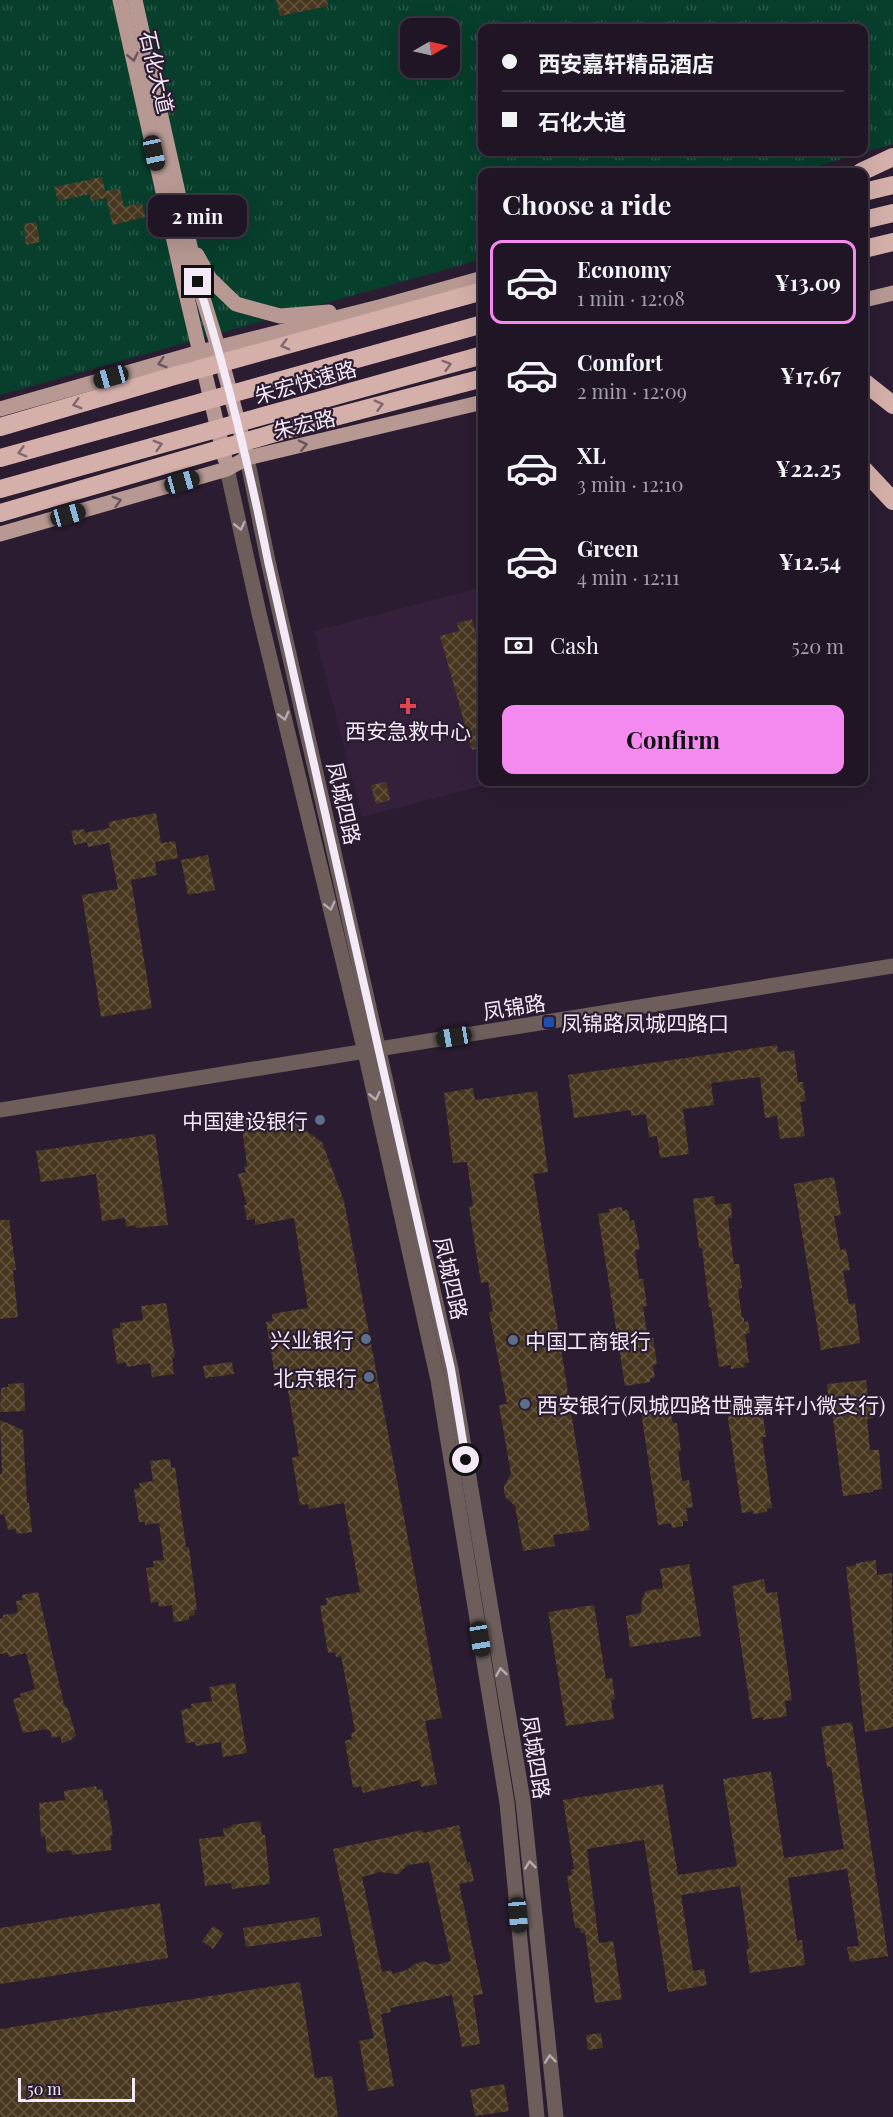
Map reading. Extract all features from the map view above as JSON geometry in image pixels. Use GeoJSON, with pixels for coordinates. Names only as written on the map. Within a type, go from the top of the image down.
{"type":"FeatureCollection","features":[{"type":"Feature","properties":{"kind":"highway"},"geometry":{"type":"LineString","coordinates":[[868,169],[893,157]]}},
{"type":"Feature","properties":{"kind":"highway"},"geometry":{"type":"LineString","coordinates":[[868,191],[893,185]]}},
{"type":"Feature","properties":{"kind":"highway"},"geometry":{"type":"LineString","coordinates":[[868,219],[893,213]]}},
{"type":"Feature","properties":{"kind":"highway"},"geometry":{"type":"LineString","coordinates":[[868,248],[893,242]]}},
{"type":"Feature","properties":{"kind":"highway"},"geometry":{"type":"LineString","coordinates":[[0,427],[174,376],[478,292]]}},
{"type":"Feature","properties":{"kind":"highway","name":"朱宏快速路"},"geometry":{"type":"LineString","coordinates":[[0,458],[478,325]]}},
{"type":"Feature","properties":{"kind":"highway","name":"朱宏快速路"},"geometry":{"type":"LineString","coordinates":[[0,489],[478,356]]}},
{"type":"Feature","properties":{"kind":"highway"},"geometry":{"type":"LineString","coordinates":[[0,513],[285,430],[478,379]]}},
{"type":"Feature","properties":{"kind":"highway"},"geometry":{"type":"LineString","coordinates":[[868,384],[893,405]]}},
{"type":"Feature","properties":{"kind":"highway"},"geometry":{"type":"LineString","coordinates":[[868,474],[893,501]]}},
{"type":"Feature","properties":{"kind":"main road","name":"石化大道"},"geometry":{"type":"LineString","coordinates":[[120,0],[227,469]]}},
{"type":"Feature","properties":{"kind":"main road","name":"石化大道"},"geometry":{"type":"LineString","coordinates":[[135,0],[198,282],[218,347],[247,458]]}},
{"type":"Feature","properties":{"kind":"main road"},"geometry":{"type":"LineString","coordinates":[[868,170],[893,164]]}},
{"type":"Feature","properties":{"kind":"main road"},"geometry":{"type":"LineString","coordinates":[[188,237],[210,279],[236,304],[280,316],[383,306]]}},
{"type":"Feature","properties":{"kind":"main road"},"geometry":{"type":"LineString","coordinates":[[0,409],[218,347],[383,306],[478,279]]}},
{"type":"Feature","properties":{"kind":"main road"},"geometry":{"type":"LineString","coordinates":[[868,299],[893,293]]}},
{"type":"Feature","properties":{"kind":"main road","name":"朱宏路"},"geometry":{"type":"LineString","coordinates":[[0,534],[227,469],[247,458],[478,403]]}},
{"type":"Feature","properties":{"kind":"street","name":"凤城四路"},"geometry":{"type":"LineString","coordinates":[[247,458],[372,1050],[438,1380],[507,1803],[537,2117]]}},
{"type":"Feature","properties":{"kind":"street","name":"凤城四路"},"geometry":{"type":"LineString","coordinates":[[227,469],[259,613],[372,1050],[451,1369],[521,1789],[556,2117]]}},
{"type":"Feature","properties":{"kind":"street","name":"凤锦路"},"geometry":{"type":"LineString","coordinates":[[0,1110],[893,966]]}},
{"type":"Feature","properties":{"kind":"shaded area","name":"西安急救中心"},"geometry":{"type":"Polygon","coordinates":[[[478,588],[478,786],[482,786],[362,817],[314,631],[478,588]]]}},
{"type":"Feature","properties":{"kind":"green space"},"geometry":{"type":"Polygon","coordinates":[[[0,0],[893,0],[893,144],[868,151],[868,24],[478,24],[478,156],[852,156],[811,168],[478,168],[478,260],[0,395],[0,0]]]}},
{"type":"Feature","properties":{"kind":"building"},"geometry":{"type":"Polygon","coordinates":[[[276,0],[327,0],[328,6],[280,16],[276,0]]]}},
{"type":"Feature","properties":{"kind":"building"},"geometry":{"type":"Polygon","coordinates":[[[102,177],[105,191],[120,189],[124,207],[142,203],[145,217],[113,225],[106,198],[91,201],[90,194],[58,201],[54,187],[102,177]]]}},
{"type":"Feature","properties":{"kind":"building"},"geometry":{"type":"Polygon","coordinates":[[[36,222],[40,242],[26,245],[24,224],[36,222]]]}},
{"type":"Feature","properties":{"kind":"building"},"geometry":{"type":"Polygon","coordinates":[[[472,619],[478,640],[478,748],[472,750],[440,636],[459,631],[457,623],[472,619]]]}},
{"type":"Feature","properties":{"kind":"building"},"geometry":{"type":"Polygon","coordinates":[[[386,782],[390,800],[376,804],[371,785],[386,782]]]}},
{"type":"Feature","properties":{"kind":"building"},"geometry":{"type":"Polygon","coordinates":[[[156,813],[161,843],[175,841],[178,858],[155,862],[157,875],[131,880],[152,1008],[101,1017],[82,895],[118,889],[109,843],[88,847],[87,842],[74,845],[71,831],[84,829],[85,833],[110,828],[108,822],[156,813]]]}},
{"type":"Feature","properties":{"kind":"building"},"geometry":{"type":"Polygon","coordinates":[[[208,855],[215,890],[188,895],[181,860],[208,855]]]}},
{"type":"Feature","properties":{"kind":"building"},"geometry":{"type":"Polygon","coordinates":[[[777,1045],[778,1052],[794,1050],[798,1082],[803,1082],[806,1101],[800,1102],[805,1136],[780,1139],[777,1116],[765,1118],[760,1077],[711,1083],[714,1105],[683,1109],[689,1154],[660,1158],[657,1136],[649,1137],[646,1114],[631,1116],[631,1110],[574,1118],[568,1075],[777,1045]]]}},
{"type":"Feature","properties":{"kind":"building"},"geometry":{"type":"Polygon","coordinates":[[[473,1088],[475,1100],[537,1091],[548,1172],[533,1174],[590,1530],[553,1535],[555,1546],[523,1551],[515,1506],[504,1493],[504,1486],[511,1474],[499,1405],[507,1404],[489,1312],[493,1311],[488,1282],[481,1283],[469,1207],[473,1206],[467,1162],[453,1163],[444,1093],[473,1088]]]}},
{"type":"Feature","properties":{"kind":"building"},"geometry":{"type":"Polygon","coordinates":[[[281,1113],[322,1142],[344,1201],[442,1718],[425,1721],[437,1784],[421,1787],[420,1780],[363,1793],[361,1786],[353,1788],[345,1741],[352,1739],[351,1733],[355,1732],[348,1692],[341,1656],[336,1657],[335,1652],[328,1653],[320,1606],[327,1605],[326,1598],[360,1592],[344,1503],[309,1509],[308,1504],[300,1505],[292,1458],[299,1456],[285,1373],[282,1368],[274,1370],[266,1322],[273,1321],[272,1314],[308,1308],[294,1218],[255,1225],[255,1219],[247,1220],[244,1205],[247,1205],[238,1174],[246,1172],[244,1166],[247,1166],[241,1119],[281,1113]]]}},
{"type":"Feature","properties":{"kind":"building"},"geometry":{"type":"Polygon","coordinates":[[[155,1134],[168,1225],[136,1228],[135,1225],[126,1227],[125,1218],[102,1221],[96,1174],[41,1182],[36,1151],[155,1134]]]}},
{"type":"Feature","properties":{"kind":"building"},"geometry":{"type":"Polygon","coordinates":[[[834,1177],[841,1215],[834,1216],[840,1250],[846,1249],[850,1270],[843,1271],[849,1304],[855,1303],[860,1343],[821,1350],[794,1184],[834,1177]]]}},
{"type":"Feature","properties":{"kind":"building"},"geometry":{"type":"Polygon","coordinates":[[[714,1196],[715,1205],[731,1203],[732,1218],[728,1218],[734,1264],[739,1264],[742,1288],[738,1289],[742,1318],[744,1317],[744,1322],[748,1321],[750,1333],[745,1334],[749,1363],[744,1363],[745,1367],[731,1369],[731,1365],[719,1367],[693,1199],[714,1196]]]}},
{"type":"Feature","properties":{"kind":"building"},"geometry":{"type":"Polygon","coordinates":[[[622,1207],[622,1211],[628,1210],[630,1221],[634,1220],[640,1249],[635,1250],[639,1279],[643,1279],[647,1306],[643,1307],[648,1338],[653,1337],[657,1364],[653,1365],[655,1378],[650,1378],[650,1382],[625,1386],[598,1214],[622,1207]]]}},
{"type":"Feature","properties":{"kind":"building"},"geometry":{"type":"Polygon","coordinates":[[[0,1220],[9,1220],[16,1270],[13,1270],[18,1317],[0,1319],[0,1220]]]}},
{"type":"Feature","properties":{"kind":"building"},"geometry":{"type":"Polygon","coordinates":[[[166,1303],[175,1357],[172,1358],[174,1374],[152,1377],[150,1363],[127,1367],[126,1362],[117,1364],[112,1329],[120,1328],[120,1323],[143,1320],[141,1306],[166,1303]]]}},
{"type":"Feature","properties":{"kind":"building"},"geometry":{"type":"Polygon","coordinates":[[[232,1362],[234,1374],[205,1378],[203,1366],[232,1362]]]}},
{"type":"Feature","properties":{"kind":"building"},"geometry":{"type":"Polygon","coordinates":[[[866,1380],[873,1418],[867,1419],[870,1450],[879,1450],[882,1489],[843,1496],[827,1384],[866,1380]]]}},
{"type":"Feature","properties":{"kind":"building"},"geometry":{"type":"Polygon","coordinates":[[[24,1383],[25,1411],[0,1412],[1,1388],[8,1387],[8,1384],[24,1383]]]}},
{"type":"Feature","properties":{"kind":"building"},"geometry":{"type":"Polygon","coordinates":[[[750,1394],[750,1398],[756,1397],[757,1410],[762,1409],[766,1437],[762,1437],[772,1508],[767,1509],[767,1512],[753,1514],[753,1511],[742,1513],[725,1398],[750,1394]]]}},
{"type":"Feature","properties":{"kind":"building"},"geometry":{"type":"Polygon","coordinates":[[[666,1408],[666,1412],[670,1411],[673,1423],[677,1423],[682,1481],[689,1480],[693,1507],[686,1508],[688,1521],[683,1521],[683,1526],[672,1528],[671,1523],[658,1525],[641,1412],[666,1408]]]}},
{"type":"Feature","properties":{"kind":"building"},"geometry":{"type":"Polygon","coordinates":[[[0,1420],[23,1430],[27,1503],[29,1503],[32,1532],[17,1534],[16,1529],[8,1530],[4,1514],[0,1515],[0,1474],[2,1474],[0,1420]]]}},
{"type":"Feature","properties":{"kind":"building"},"geometry":{"type":"Polygon","coordinates":[[[170,1459],[171,1468],[175,1467],[197,1610],[194,1610],[195,1615],[189,1616],[189,1620],[174,1622],[172,1605],[159,1607],[158,1602],[151,1603],[146,1568],[154,1567],[153,1561],[164,1560],[159,1523],[145,1525],[145,1522],[139,1522],[134,1489],[140,1488],[139,1483],[153,1481],[150,1461],[170,1459]]]}},
{"type":"Feature","properties":{"kind":"building"},"geometry":{"type":"Polygon","coordinates":[[[876,1560],[877,1575],[892,1573],[893,1727],[865,1732],[846,1567],[876,1560]]]}},
{"type":"Feature","properties":{"kind":"building"},"geometry":{"type":"Polygon","coordinates":[[[689,1564],[701,1636],[630,1647],[626,1616],[641,1613],[642,1598],[646,1591],[663,1588],[660,1569],[689,1564]]]}},
{"type":"Feature","properties":{"kind":"building"},"geometry":{"type":"Polygon","coordinates":[[[764,1579],[766,1593],[777,1592],[792,1700],[785,1701],[787,1716],[763,1720],[763,1717],[752,1719],[732,1586],[764,1579]]]}},
{"type":"Feature","properties":{"kind":"building"},"geometry":{"type":"Polygon","coordinates":[[[38,1592],[64,1704],[68,1709],[76,1735],[71,1740],[62,1743],[60,1736],[52,1738],[50,1730],[47,1729],[23,1733],[13,1699],[35,1689],[26,1653],[9,1657],[8,1653],[0,1654],[0,1619],[3,1615],[18,1613],[16,1601],[23,1600],[22,1595],[38,1592]]]}},
{"type":"Feature","properties":{"kind":"building"},"geometry":{"type":"Polygon","coordinates":[[[594,1605],[606,1679],[612,1678],[615,1699],[611,1700],[614,1719],[566,1726],[548,1612],[594,1605]]]}},
{"type":"Feature","properties":{"kind":"building"},"geometry":{"type":"Polygon","coordinates":[[[235,1683],[247,1753],[223,1757],[221,1742],[196,1746],[195,1742],[186,1743],[181,1710],[192,1708],[191,1704],[212,1701],[209,1687],[235,1683]]]}},
{"type":"Feature","properties":{"kind":"building"},"geometry":{"type":"Polygon","coordinates":[[[852,1722],[888,1956],[850,1962],[847,1947],[859,1946],[847,1869],[788,1878],[797,1941],[802,1940],[805,1965],[750,1973],[740,1886],[681,1895],[693,1971],[704,1969],[707,1985],[668,1992],[644,1840],[587,1849],[599,1943],[613,1941],[622,1999],[595,2003],[585,1933],[581,1933],[580,1928],[575,1928],[567,1876],[572,1875],[571,1870],[574,1869],[563,1800],[663,1784],[678,1875],[737,1866],[723,1779],[771,1771],[784,1858],[844,1849],[831,1767],[827,1767],[821,1727],[852,1722]]]}},
{"type":"Feature","properties":{"kind":"building"},"geometry":{"type":"Polygon","coordinates":[[[96,1786],[97,1790],[102,1789],[104,1801],[107,1800],[113,1836],[110,1836],[112,1850],[72,1855],[71,1850],[47,1853],[45,1836],[41,1837],[39,1803],[65,1800],[64,1791],[96,1786]]]}},
{"type":"Feature","properties":{"kind":"building"},"geometry":{"type":"Polygon","coordinates":[[[260,1821],[262,1835],[265,1835],[270,1884],[232,1889],[231,1883],[205,1886],[199,1839],[224,1836],[223,1829],[232,1827],[231,1825],[260,1821]]]}},
{"type":"Feature","properties":{"kind":"building"},"geometry":{"type":"Polygon","coordinates":[[[459,1825],[467,1863],[470,1862],[474,1881],[459,1884],[483,1994],[473,1996],[480,2044],[462,2047],[452,1995],[390,2008],[391,2012],[381,2014],[394,2086],[368,2091],[359,2041],[374,2038],[333,1849],[422,1830],[423,1833],[459,1825]],[[429,1862],[408,1865],[398,1874],[380,1872],[362,1877],[382,1972],[391,1970],[392,1974],[407,1970],[423,1961],[435,1965],[451,1961],[429,1862]]]}},
{"type":"Feature","properties":{"kind":"building"},"geometry":{"type":"Polygon","coordinates":[[[160,1903],[168,1958],[0,1984],[0,1928],[160,1903]]]}},
{"type":"Feature","properties":{"kind":"building"},"geometry":{"type":"Polygon","coordinates":[[[319,1917],[322,1936],[246,1947],[243,1928],[319,1917]]]}},
{"type":"Feature","properties":{"kind":"building"},"geometry":{"type":"Polygon","coordinates":[[[213,1926],[224,1933],[213,1949],[202,1941],[213,1926]]]}},
{"type":"Feature","properties":{"kind":"building"},"geometry":{"type":"Polygon","coordinates":[[[300,1982],[315,2078],[332,2076],[338,2117],[0,2117],[0,2029],[300,1982]]]}},
{"type":"Feature","properties":{"kind":"building"},"geometry":{"type":"Polygon","coordinates":[[[601,2033],[603,2048],[588,2050],[586,2035],[601,2033]]]}},
{"type":"Feature","properties":{"kind":"building"},"geometry":{"type":"Polygon","coordinates":[[[504,2084],[509,2111],[475,2116],[470,2090],[504,2084]]]}},
{"type":"Feature","properties":{"kind":"place","name":"西安急救中心"},"geometry":{"type":"Point","coordinates":[408,706]}},
{"type":"Feature","properties":{"kind":"place","name":"凤锦路凤城四路口"},"geometry":{"type":"Point","coordinates":[549,1022]}},
{"type":"Feature","properties":{"kind":"place","name":"中国建设银行"},"geometry":{"type":"Point","coordinates":[320,1120]}},
{"type":"Feature","properties":{"kind":"place","name":"兴业银行"},"geometry":{"type":"Point","coordinates":[366,1339]}},
{"type":"Feature","properties":{"kind":"place","name":"中国工商银行"},"geometry":{"type":"Point","coordinates":[513,1340]}},
{"type":"Feature","properties":{"kind":"place","name":"北京银行"},"geometry":{"type":"Point","coordinates":[369,1377]}},
{"type":"Feature","properties":{"kind":"place","name":"西安银行(凤城四路世融嘉轩小微支行)"},"geometry":{"type":"Point","coordinates":[525,1404]}},
{"type":"Feature","properties":{"kind":"route"},"geometry":{"type":"LineString","coordinates":[[198,282],[218,347],[247,458],[268,561],[451,1369],[466,1460]]}}]}
